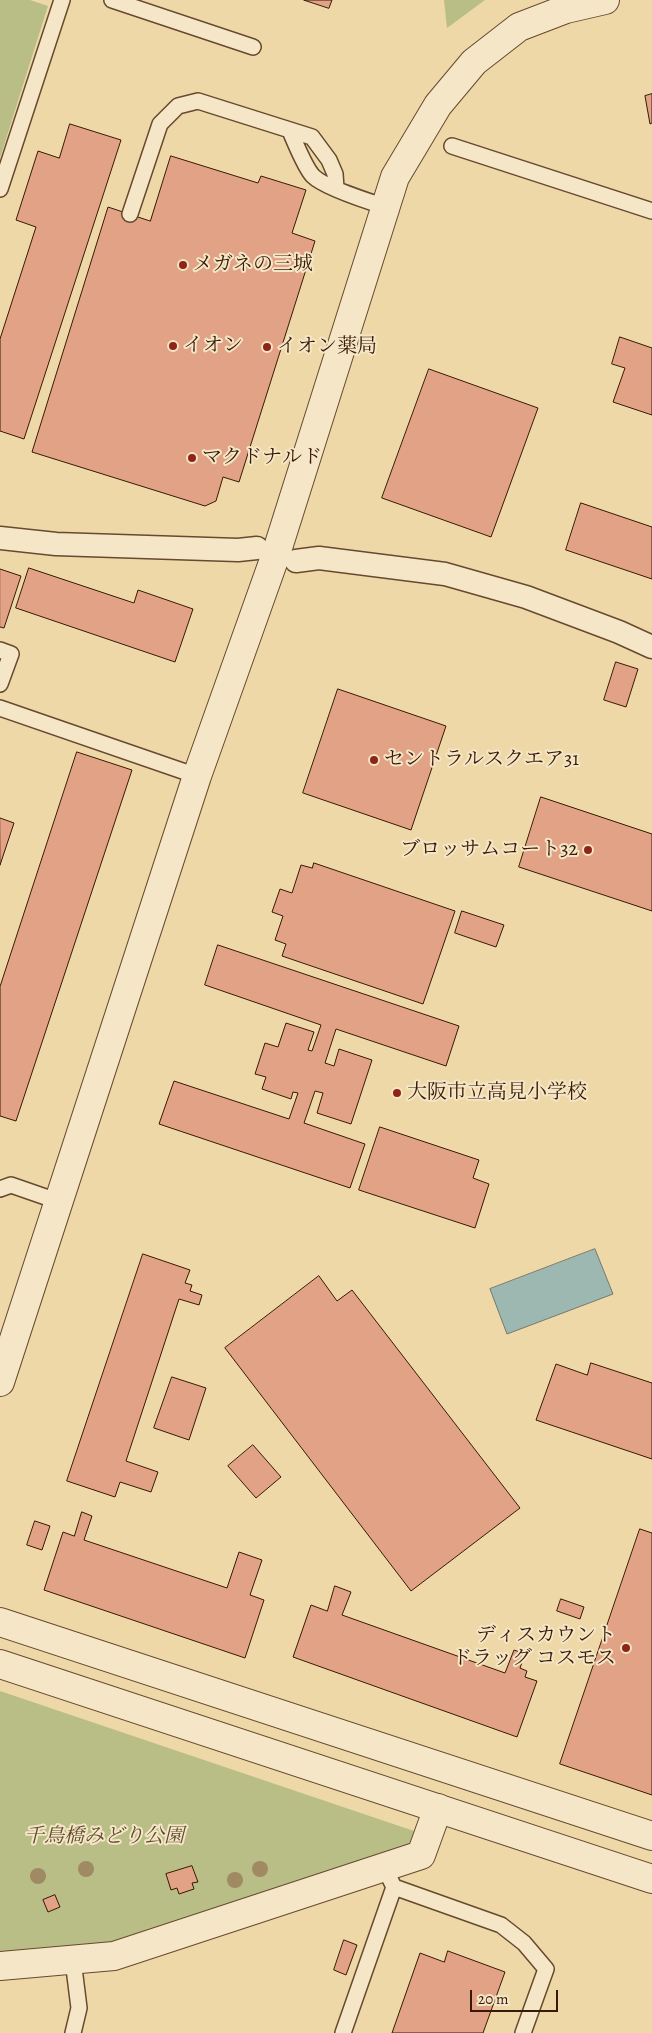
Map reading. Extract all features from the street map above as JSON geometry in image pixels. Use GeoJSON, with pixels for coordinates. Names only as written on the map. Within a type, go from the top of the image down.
{"type":"FeatureCollection","features":[{"type":"Feature","properties":{"kind":"street"},"geometry":{"type":"LineString","coordinates":[[0,1382],[197,776],[276,554],[396,177],[420,132],[438,104],[474,62],[519,27],[566,9],[605,0]]}},
{"type":"Feature","properties":{"kind":"street"},"geometry":{"type":"LineString","coordinates":[[0,538],[65,544],[238,550],[256,548]]}},
{"type":"Feature","properties":{"kind":"street"},"geometry":{"type":"LineString","coordinates":[[296,561],[319,558],[445,574],[526,597],[620,632],[652,647]]}},
{"type":"Feature","properties":{"kind":"street"},"geometry":{"type":"LineString","coordinates":[[0,1622],[652,1836]]}},
{"type":"Feature","properties":{"kind":"street"},"geometry":{"type":"LineString","coordinates":[[0,1664],[652,1879]]}},
{"type":"Feature","properties":{"kind":"street"},"geometry":{"type":"LineString","coordinates":[[0,1966],[114,1956],[389,1877],[421,1855],[438,1808]]}},
{"type":"Feature","properties":{"kind":"lane"},"geometry":{"type":"LineString","coordinates":[[0,189],[62,0]]}},
{"type":"Feature","properties":{"kind":"lane"},"geometry":{"type":"LineString","coordinates":[[112,0],[253,47]]}},
{"type":"Feature","properties":{"kind":"lane"},"geometry":{"type":"LineString","coordinates":[[130,214],[160,124],[178,106],[198,101],[312,137],[329,160],[335,174],[336,188]]}},
{"type":"Feature","properties":{"kind":"lane"},"geometry":{"type":"LineString","coordinates":[[290,131],[296,147],[314,177],[336,188],[386,207]]}},
{"type":"Feature","properties":{"kind":"lane"},"geometry":{"type":"LineString","coordinates":[[452,146],[652,211]]}},
{"type":"Feature","properties":{"kind":"lane"},"geometry":{"type":"LineString","coordinates":[[0,650],[11,654],[0,684]]}},
{"type":"Feature","properties":{"kind":"lane"},"geometry":{"type":"LineString","coordinates":[[0,708],[197,776]]}},
{"type":"Feature","properties":{"kind":"lane"},"geometry":{"type":"LineString","coordinates":[[0,1189],[11,1186],[60,1202]]}},
{"type":"Feature","properties":{"kind":"lane"},"geometry":{"type":"LineString","coordinates":[[343,2033],[389,1877],[501,1925],[524,1943],[546,1969],[523,2033]]}},
{"type":"Feature","properties":{"kind":"lane"},"geometry":{"type":"LineString","coordinates":[[73,1960],[79,2008],[73,2033]]}},
{"type":"Feature","properties":{"kind":"green space"},"geometry":{"type":"Polygon","coordinates":[[[0,0],[30,0],[48,6],[0,158],[0,0]]]}},
{"type":"Feature","properties":{"kind":"green space"},"geometry":{"type":"Polygon","coordinates":[[[444,0],[485,0],[447,28],[444,0]]]}},
{"type":"Feature","properties":{"kind":"green space","name":"千鳥橋みどり公園"},"geometry":{"type":"Polygon","coordinates":[[[0,1691],[414,1831],[411,1845],[104,1948],[0,1955],[0,1691]]]}},
{"type":"Feature","properties":{"kind":"water"},"geometry":{"type":"Polygon","coordinates":[[[595,1249],[613,1294],[507,1334],[490,1289],[595,1249]]]}},
{"type":"Feature","properties":{"kind":"building"},"geometry":{"type":"Polygon","coordinates":[[[304,0],[332,0],[329,8],[304,0]]]}},
{"type":"Feature","properties":{"kind":"building"},"geometry":{"type":"Polygon","coordinates":[[[652,94],[652,123],[650,124],[645,96],[652,94]]]}},
{"type":"Feature","properties":{"kind":"building"},"geometry":{"type":"Polygon","coordinates":[[[70,124],[121,140],[24,439],[0,431],[0,339],[36,227],[16,220],[38,151],[59,158],[70,124]]]}},
{"type":"Feature","properties":{"kind":"building","name":"イオン"},"geometry":{"type":"Polygon","coordinates":[[[171,156],[258,183],[261,176],[306,190],[292,233],[315,241],[239,482],[223,477],[216,501],[205,506],[32,452],[108,207],[150,221],[171,156]]]}},
{"type":"Feature","properties":{"kind":"building"},"geometry":{"type":"Polygon","coordinates":[[[620,337],[652,348],[652,415],[613,402],[625,368],[612,364],[620,337]]]}},
{"type":"Feature","properties":{"kind":"building"},"geometry":{"type":"Polygon","coordinates":[[[429,369],[538,408],[491,537],[382,498],[429,369]]]}},
{"type":"Feature","properties":{"kind":"building"},"geometry":{"type":"Polygon","coordinates":[[[581,503],[652,527],[652,579],[566,550],[581,503]]]}},
{"type":"Feature","properties":{"kind":"building"},"geometry":{"type":"Polygon","coordinates":[[[29,568],[134,603],[138,590],[193,609],[175,662],[16,608],[29,568]]]}},
{"type":"Feature","properties":{"kind":"building"},"geometry":{"type":"Polygon","coordinates":[[[0,569],[21,576],[4,628],[0,627],[0,569]]]}},
{"type":"Feature","properties":{"kind":"building"},"geometry":{"type":"Polygon","coordinates":[[[616,662],[638,669],[626,707],[604,700],[616,662]]]}},
{"type":"Feature","properties":{"kind":"building","name":"セントラルスクエア31"},"geometry":{"type":"Polygon","coordinates":[[[338,689],[446,726],[411,830],[303,793],[338,689]]]}},
{"type":"Feature","properties":{"kind":"building"},"geometry":{"type":"Polygon","coordinates":[[[77,752],[132,770],[16,1121],[0,1116],[0,987],[77,752]]]}},
{"type":"Feature","properties":{"kind":"building","name":"ブロッサムコート32"},"geometry":{"type":"Polygon","coordinates":[[[541,797],[652,834],[652,911],[519,867],[541,797]]]}},
{"type":"Feature","properties":{"kind":"building"},"geometry":{"type":"Polygon","coordinates":[[[0,818],[14,823],[0,865],[0,818]]]}},
{"type":"Feature","properties":{"kind":"building"},"geometry":{"type":"Polygon","coordinates":[[[314,863],[455,911],[423,1004],[282,956],[286,944],[275,940],[283,916],[272,912],[280,889],[292,893],[301,865],[312,868],[314,863]]]}},
{"type":"Feature","properties":{"kind":"building"},"geometry":{"type":"Polygon","coordinates":[[[462,911],[504,925],[496,947],[455,933],[462,911]]]}},
{"type":"Feature","properties":{"kind":"building"},"geometry":{"type":"Polygon","coordinates":[[[218,945],[459,1026],[446,1066],[336,1029],[325,1063],[334,1066],[339,1049],[372,1060],[351,1124],[317,1113],[323,1093],[315,1091],[304,1123],[365,1144],[350,1188],[159,1124],[174,1081],[289,1119],[298,1093],[293,1092],[291,1099],[262,1089],[266,1077],[255,1074],[265,1043],[278,1047],[286,1023],[314,1032],[308,1050],[312,1051],[321,1025],[205,985],[218,945]]]}},
{"type":"Feature","properties":{"kind":"building"},"geometry":{"type":"Polygon","coordinates":[[[380,1127],[479,1160],[473,1178],[489,1184],[475,1228],[359,1190],[380,1127]]]}},
{"type":"Feature","properties":{"kind":"building"},"geometry":{"type":"Polygon","coordinates":[[[143,1254],[190,1270],[185,1283],[192,1285],[190,1291],[202,1295],[199,1305],[179,1299],[126,1461],[158,1472],[151,1492],[120,1482],[115,1497],[67,1481],[143,1254]]]}},
{"type":"Feature","properties":{"kind":"building"},"geometry":{"type":"Polygon","coordinates":[[[319,1276],[337,1301],[352,1290],[520,1508],[411,1591],[225,1348],[319,1276]]]}},
{"type":"Feature","properties":{"kind":"building"},"geometry":{"type":"Polygon","coordinates":[[[591,1363],[652,1383],[652,1459],[536,1420],[556,1364],[587,1375],[591,1363]]]}},
{"type":"Feature","properties":{"kind":"building"},"geometry":{"type":"Polygon","coordinates":[[[172,1377],[206,1388],[189,1440],[154,1428],[172,1377]]]}},
{"type":"Feature","properties":{"kind":"building"},"geometry":{"type":"Polygon","coordinates":[[[253,1445],[281,1477],[256,1498],[228,1466],[253,1445]]]}},
{"type":"Feature","properties":{"kind":"building"},"geometry":{"type":"Polygon","coordinates":[[[82,1512],[92,1516],[84,1540],[227,1588],[239,1552],[262,1560],[250,1595],[264,1600],[245,1658],[44,1590],[63,1532],[74,1536],[82,1512]]]}},
{"type":"Feature","properties":{"kind":"building"},"geometry":{"type":"Polygon","coordinates":[[[35,1521],[50,1526],[42,1550],[27,1545],[35,1521]]]}},
{"type":"Feature","properties":{"kind":"building","name":"ディスカウント ドラッグ コスモス"},"geometry":{"type":"Polygon","coordinates":[[[640,1529],[652,1533],[652,1795],[560,1764],[640,1529]]]}},
{"type":"Feature","properties":{"kind":"building"},"geometry":{"type":"Polygon","coordinates":[[[335,1586],[351,1592],[342,1615],[505,1673],[514,1650],[525,1654],[520,1668],[527,1671],[525,1677],[537,1681],[517,1737],[293,1657],[311,1605],[327,1611],[335,1586]]]}},
{"type":"Feature","properties":{"kind":"building"},"geometry":{"type":"Polygon","coordinates":[[[561,1599],[584,1607],[580,1619],[557,1611],[561,1599]]]}},
{"type":"Feature","properties":{"kind":"building"},"geometry":{"type":"Polygon","coordinates":[[[192,1866],[198,1882],[192,1883],[194,1889],[179,1894],[177,1888],[171,1890],[166,1874],[192,1866]]]}},
{"type":"Feature","properties":{"kind":"building"},"geometry":{"type":"Polygon","coordinates":[[[55,1895],[60,1907],[48,1912],[43,1900],[55,1895]]]}},
{"type":"Feature","properties":{"kind":"building"},"geometry":{"type":"Polygon","coordinates":[[[344,1940],[357,1945],[346,1975],[334,1970],[344,1940]]]}},
{"type":"Feature","properties":{"kind":"building"},"geometry":{"type":"Polygon","coordinates":[[[448,1951],[505,1972],[483,2033],[392,2033],[420,1953],[444,1962],[448,1951]]]}},
{"type":"Feature","properties":{"kind":"place","name":"メガネの三城"},"geometry":{"type":"Point","coordinates":[183,265]}},
{"type":"Feature","properties":{"kind":"place","name":"イオン"},"geometry":{"type":"Point","coordinates":[173,346]}},
{"type":"Feature","properties":{"kind":"place","name":"イオン薬局"},"geometry":{"type":"Point","coordinates":[267,347]}},
{"type":"Feature","properties":{"kind":"place","name":"マクドナルド"},"geometry":{"type":"Point","coordinates":[192,458]}},
{"type":"Feature","properties":{"kind":"place","name":"セントラルスクエア31"},"geometry":{"type":"Point","coordinates":[374,760]}},
{"type":"Feature","properties":{"kind":"place","name":"ブロッサムコート32"},"geometry":{"type":"Point","coordinates":[588,850]}},
{"type":"Feature","properties":{"kind":"place","name":"大阪市立高見小学校"},"geometry":{"type":"Point","coordinates":[397,1093]}},
{"type":"Feature","properties":{"kind":"place","name":"ディスカウント ドラッグ コスモス"},"geometry":{"type":"Point","coordinates":[626,1648]}}]}
